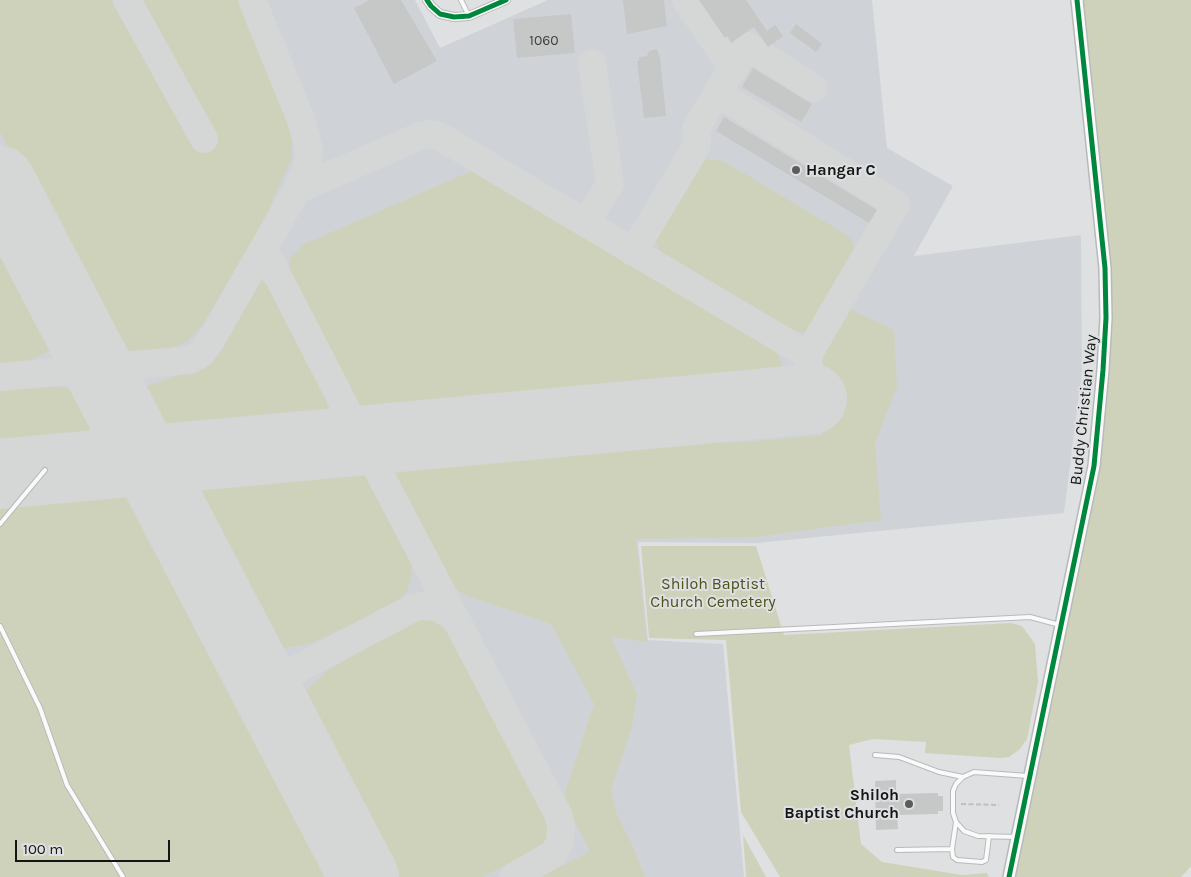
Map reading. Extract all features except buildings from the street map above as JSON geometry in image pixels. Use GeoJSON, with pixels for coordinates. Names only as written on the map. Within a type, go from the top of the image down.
{"type":"FeatureCollection","features":[{"type":"Feature","properties":{"kind":"street"},"geometry":{"type":"LineString","coordinates":[[427,0],[440,14],[454,17],[470,16],[505,0]]}},
{"type":"Feature","properties":{"kind":"street","name":"Buddy Christian Way"},"geometry":{"type":"LineString","coordinates":[[1009,877],[1094,466],[1104,370],[1105,268],[1077,0]]}},
{"type":"Feature","properties":{"kind":"lane"},"geometry":{"type":"LineString","coordinates":[[461,0],[470,16]]}},
{"type":"Feature","properties":{"kind":"lane"},"geometry":{"type":"LineString","coordinates":[[0,524],[44,470]]}},
{"type":"Feature","properties":{"kind":"lane"},"geometry":{"type":"LineString","coordinates":[[696,634],[1030,617],[1061,625]]}},
{"type":"Feature","properties":{"kind":"lane"},"geometry":{"type":"LineString","coordinates":[[0,626],[40,708],[67,785],[123,877]]}},
{"type":"Feature","properties":{"kind":"lane"},"geometry":{"type":"LineString","coordinates":[[875,755],[899,757],[939,772],[963,777]]}},
{"type":"Feature","properties":{"kind":"lane"},"geometry":{"type":"LineString","coordinates":[[1017,837],[978,836],[964,830],[956,822],[953,813],[953,792],[956,784],[963,777],[974,772],[1030,776]]}},
{"type":"Feature","properties":{"kind":"lane"},"geometry":{"type":"LineString","coordinates":[[956,822],[952,849],[953,857],[957,860],[982,862],[986,860],[989,836]]}},
{"type":"Feature","properties":{"kind":"lane"},"geometry":{"type":"LineString","coordinates":[[897,850],[952,849]]}},
{"type":"Feature","properties":{"kind":"path"},"geometry":{"type":"LineString","coordinates":[[961,804],[999,805]]}},
{"type":"Feature","properties":{"kind":"shaded area"},"geometry":{"type":"Polygon","coordinates":[[[0,0],[415,0],[440,48],[548,0],[872,0],[887,148],[953,186],[914,256],[1081,235],[1082,371],[1064,513],[756,543],[638,542],[648,640],[723,644],[744,877],[0,877],[0,0]]]}},
{"type":"Feature","properties":{"kind":"green space"},"geometry":{"type":"Polygon","coordinates":[[[0,0],[111,0],[194,148],[215,135],[139,0],[240,0],[286,114],[292,134],[292,158],[264,220],[204,323],[187,342],[161,351],[141,352],[114,349],[0,132],[0,0]]]}},
{"type":"Feature","properties":{"kind":"green space"},"geometry":{"type":"Polygon","coordinates":[[[1082,0],[1191,0],[1191,866],[1181,877],[1014,877],[1097,479],[1109,375],[1111,288],[1082,0]]]}},
{"type":"Feature","properties":{"kind":"green space"},"geometry":{"type":"Polygon","coordinates":[[[704,160],[725,162],[847,235],[853,242],[856,261],[818,325],[803,333],[788,329],[665,256],[659,250],[655,240],[657,227],[693,168],[704,160]]]}},
{"type":"Feature","properties":{"kind":"green space"},"geometry":{"type":"Polygon","coordinates":[[[476,169],[622,256],[764,337],[775,349],[783,366],[726,372],[705,386],[372,417],[363,415],[293,281],[289,264],[291,257],[302,245],[476,169]]]}},
{"type":"Feature","properties":{"kind":"green space"},"geometry":{"type":"Polygon","coordinates":[[[0,234],[57,343],[45,354],[21,363],[0,366],[0,234]]]}},
{"type":"Feature","properties":{"kind":"green space"},"geometry":{"type":"Polygon","coordinates":[[[259,279],[268,286],[274,295],[328,400],[329,411],[325,420],[159,434],[140,394],[149,385],[203,367],[210,362],[217,355],[259,279]]]}},
{"type":"Feature","properties":{"kind":"green space"},"geometry":{"type":"Polygon","coordinates":[[[845,307],[894,330],[897,387],[875,443],[881,520],[755,537],[636,539],[647,642],[611,637],[637,695],[632,727],[611,790],[616,812],[645,877],[540,877],[590,851],[567,806],[565,792],[594,704],[551,624],[467,596],[454,589],[392,473],[392,461],[702,433],[732,443],[823,435],[816,358],[845,307]]]}},
{"type":"Feature","properties":{"kind":"green space"},"geometry":{"type":"Polygon","coordinates":[[[61,387],[82,390],[106,438],[0,449],[0,388],[61,387]]]}},
{"type":"Feature","properties":{"kind":"green space"},"geometry":{"type":"Polygon","coordinates":[[[360,463],[411,561],[412,575],[407,591],[397,602],[387,608],[312,643],[274,651],[182,480],[360,463]]]}},
{"type":"Feature","properties":{"kind":"green space"},"geometry":{"type":"Polygon","coordinates":[[[131,484],[337,877],[0,877],[0,497],[131,484]]]}},
{"type":"Feature","properties":{"kind":"green space","name":"Shiloh Baptist Church Cemetery"},"geometry":{"type":"Polygon","coordinates":[[[641,546],[756,546],[784,635],[1011,623],[1022,626],[1035,644],[1038,682],[1027,739],[1019,750],[1009,757],[925,753],[926,742],[873,739],[849,745],[861,844],[882,862],[962,875],[987,873],[989,877],[780,877],[741,812],[726,640],[649,638],[641,546]]]}},
{"type":"Feature","properties":{"kind":"green space"},"geometry":{"type":"Polygon","coordinates":[[[427,617],[439,620],[447,628],[550,825],[550,835],[543,847],[482,877],[391,877],[297,699],[327,671],[400,627],[419,618],[427,617]]]}},
{"type":"Feature","properties":{"kind":"green space"},"geometry":{"type":"Polygon","coordinates":[[[743,835],[766,877],[746,877],[743,835]]]}},
{"type":"Feature","properties":{"kind":"taxiway"},"geometry":{"type":"LineString","coordinates":[[127,0],[204,139]]}},
{"type":"Feature","properties":{"kind":"taxiway"},"geometry":{"type":"LineString","coordinates":[[0,377],[190,360],[201,354],[210,342],[297,190],[308,164],[309,149],[301,120],[252,0]]}},
{"type":"Feature","properties":{"kind":"taxiway"},"geometry":{"type":"LineString","coordinates":[[686,0],[733,69]]}},
{"type":"Feature","properties":{"kind":"taxiway"},"geometry":{"type":"LineString","coordinates":[[717,93],[748,46],[813,88]]}},
{"type":"Feature","properties":{"kind":"taxiway"},"geometry":{"type":"LineString","coordinates":[[585,223],[610,184],[592,64]]}},
{"type":"Feature","properties":{"kind":"taxiway"},"geometry":{"type":"LineString","coordinates":[[633,252],[697,145],[696,129],[717,93],[896,204],[808,355]]}},
{"type":"Feature","properties":{"kind":"taxiway"},"geometry":{"type":"LineString","coordinates":[[297,190],[420,136],[430,134],[439,136],[808,355],[812,399]]}},
{"type":"Feature","properties":{"kind":"taxiway"},"geometry":{"type":"LineString","coordinates":[[264,249],[559,816],[561,826],[560,843],[553,854],[513,877]]}},
{"type":"Feature","properties":{"kind":"taxiway"},"geometry":{"type":"LineString","coordinates":[[265,686],[413,608],[421,606],[437,607],[451,615],[458,623]]}},
{"type":"Feature","properties":{"kind":"runway"},"geometry":{"type":"LineString","coordinates":[[0,181],[364,877]]}},
{"type":"Feature","properties":{"kind":"runway"},"geometry":{"type":"LineString","coordinates":[[0,474],[812,399]]}},
{"type":"Feature","properties":{"kind":"cycle path"},"geometry":{"type":"LineString","coordinates":[[427,0],[440,14],[454,17],[469,16],[506,0]]}},
{"type":"Feature","properties":{"kind":"cycle path"},"geometry":{"type":"LineString","coordinates":[[1009,877],[1094,466],[1103,370],[1106,318],[1105,268],[1077,0]]}},
{"type":"Feature","properties":{"kind":"place","name":"Hangar C"},"geometry":{"type":"Point","coordinates":[796,170]}},
{"type":"Feature","properties":{"kind":"place","name":"Shiloh Baptist Church"},"geometry":{"type":"Point","coordinates":[909,804]}}]}
